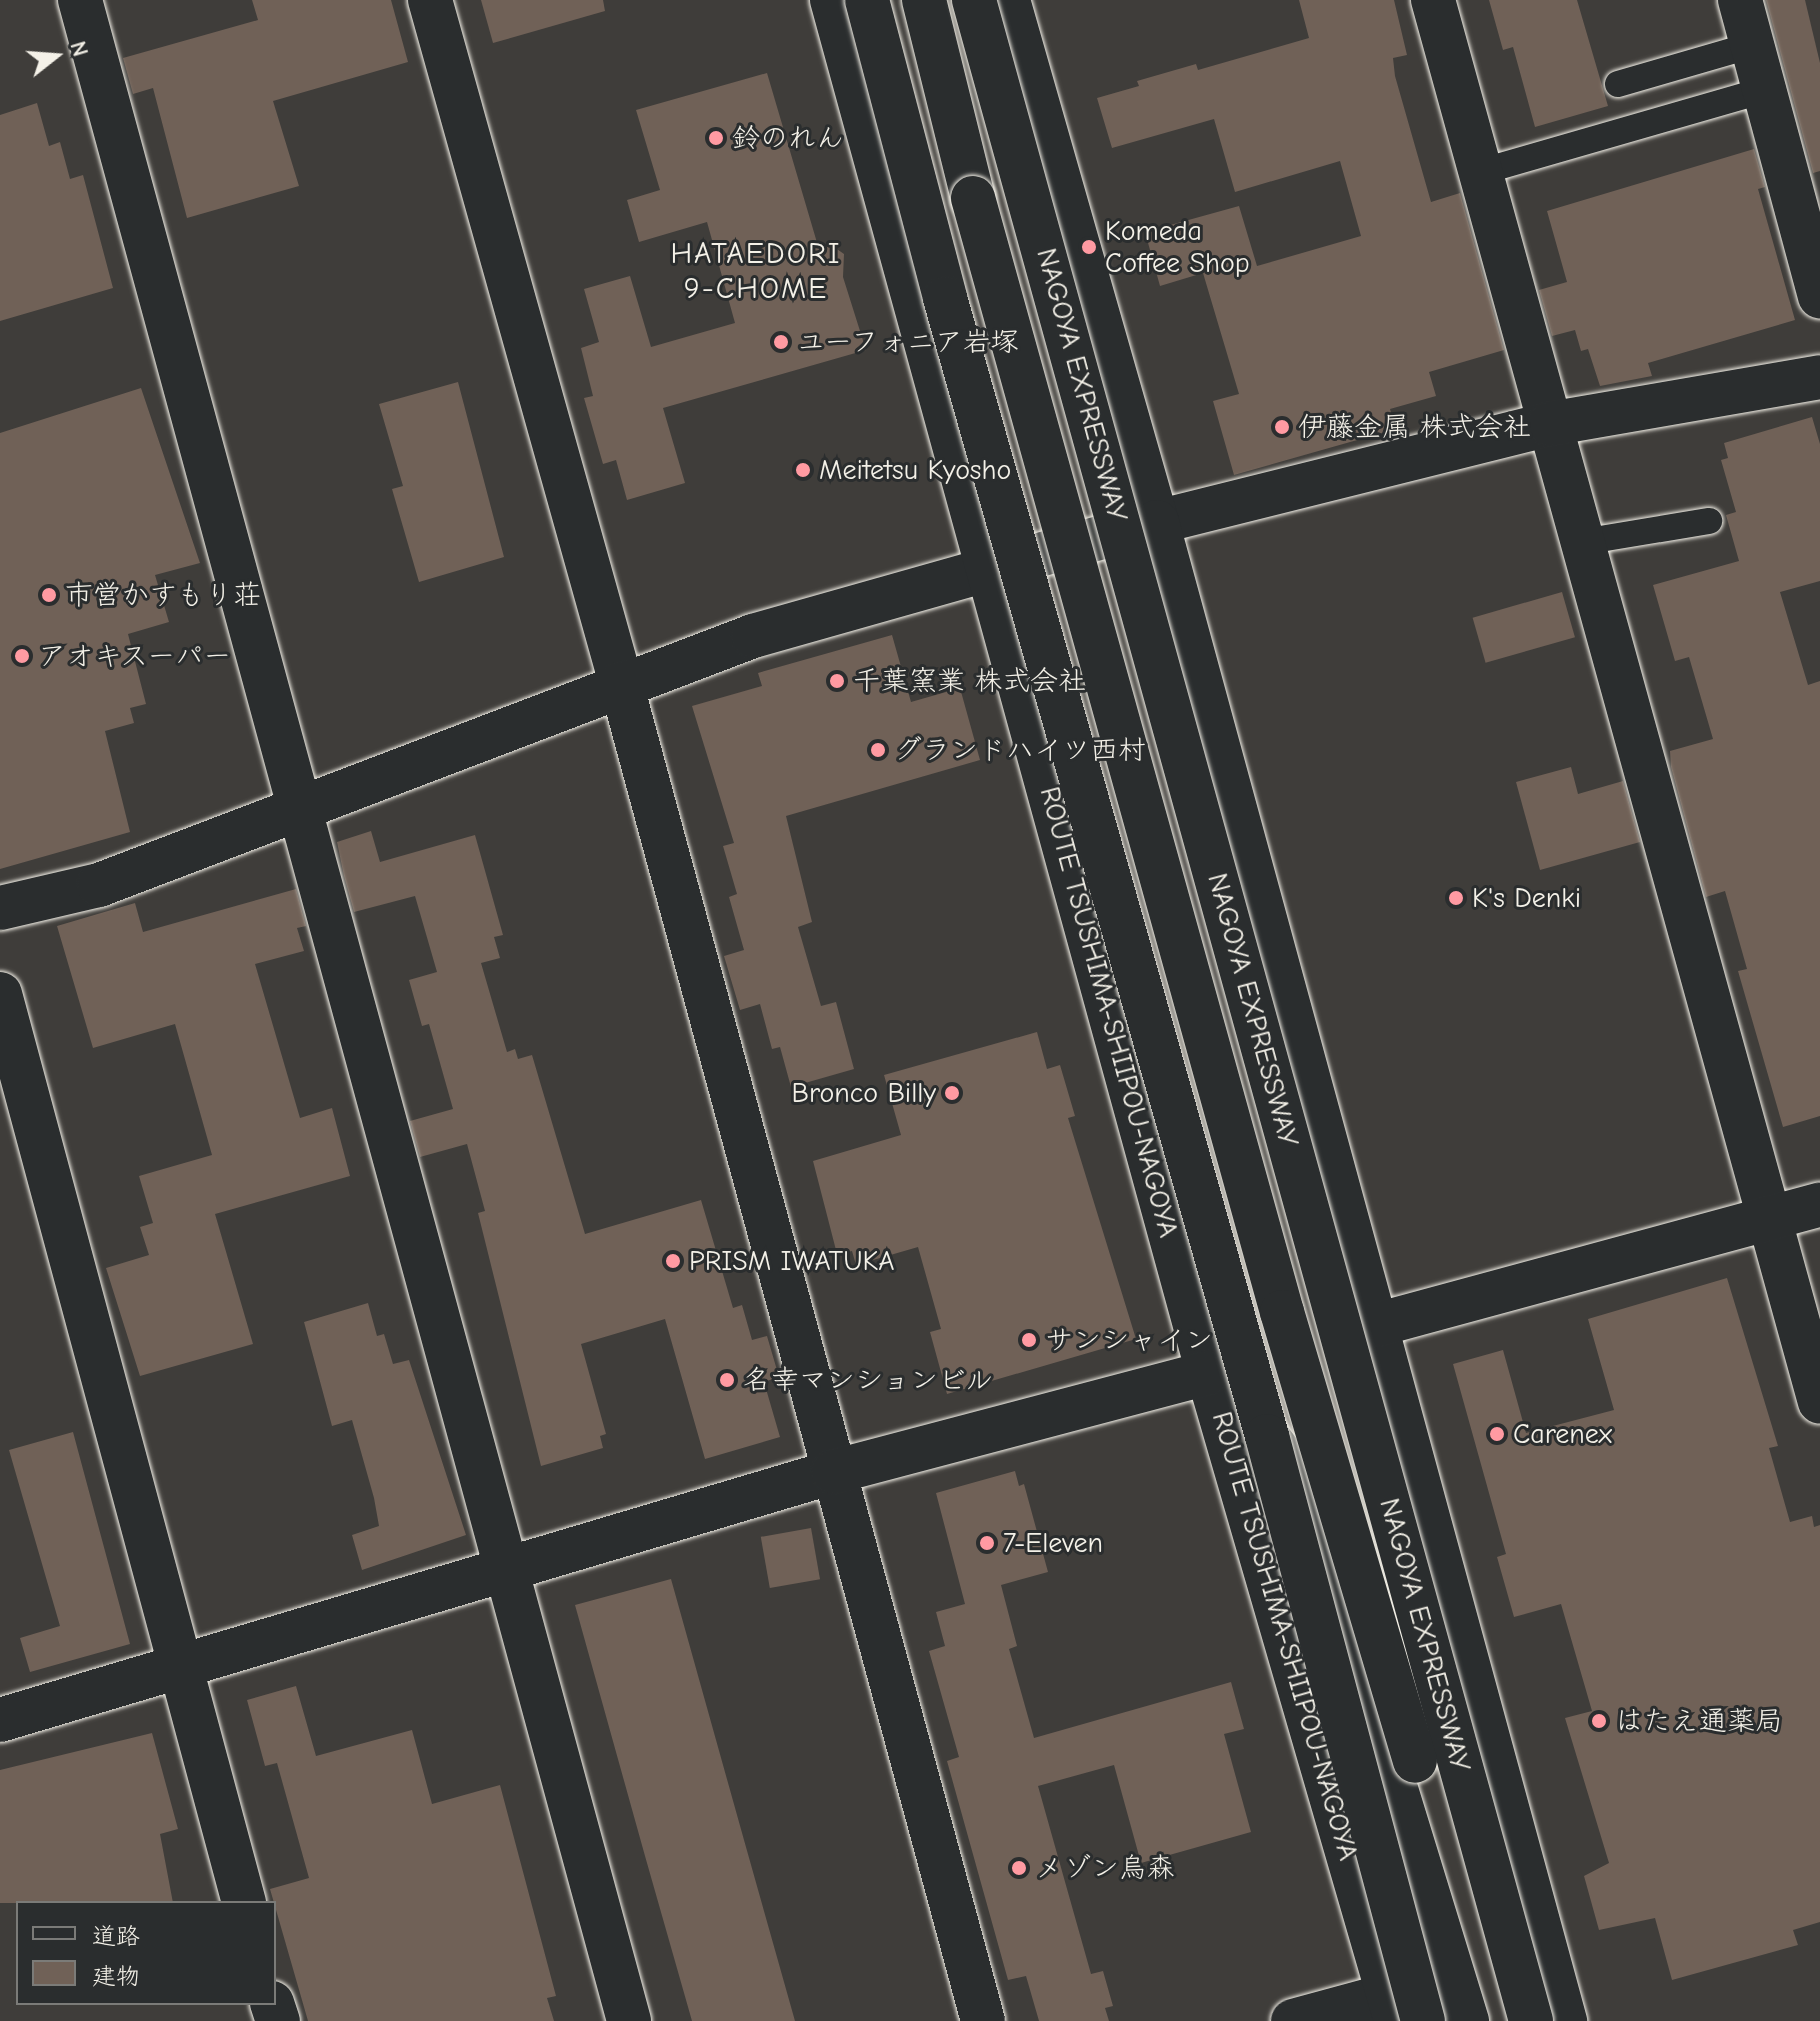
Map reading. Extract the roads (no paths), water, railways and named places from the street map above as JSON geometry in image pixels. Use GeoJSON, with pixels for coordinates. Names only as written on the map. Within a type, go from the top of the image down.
{"type":"FeatureCollection","features":[{"type":"Feature","properties":{"kind":"main road"},"geometry":{"type":"LineString","coordinates":[[80,0],[301,811],[503,1570],[629,2021]]}},
{"type":"Feature","properties":{"kind":"main road"},"geometry":{"type":"LineString","coordinates":[[430,0],[621,683],[983,2021]]}},
{"type":"Feature","properties":{"kind":"main road","name":"ROUTE TSUSHIMA-SHIIPOU-NAGOYA"},"geometry":{"type":"LineString","coordinates":[[832,0],[1208,1373],[1392,2008]]}},
{"type":"Feature","properties":{"kind":"main road"},"geometry":{"type":"LineString","coordinates":[[867,0],[945,298],[1267,1436],[1423,2021]]}},
{"type":"Feature","properties":{"kind":"main road"},"geometry":{"type":"LineString","coordinates":[[924,0],[973,198],[1282,1312],[1494,2021]]}},
{"type":"Feature","properties":{"kind":"main road","name":"NAGOYA EXPRESSWAY"},"geometry":{"type":"LineString","coordinates":[[974,0],[1531,2021]]}},
{"type":"Feature","properties":{"kind":"main road"},"geometry":{"type":"LineString","coordinates":[[1008,0],[1157,522],[1565,2021]]}},
{"type":"Feature","properties":{"kind":"main road"},"geometry":{"type":"LineString","coordinates":[[1433,0],[1820,1402]]}},
{"type":"Feature","properties":{"kind":"main road"},"geometry":{"type":"LineString","coordinates":[[1740,0],[1820,296]]}},
{"type":"Feature","properties":{"kind":"main road"},"geometry":{"type":"LineString","coordinates":[[0,908],[99,885],[301,811],[621,683],[753,636],[1157,522],[1549,424],[1820,377]]}},
{"type":"Feature","properties":{"kind":"main road"},"geometry":{"type":"LineString","coordinates":[[0,994],[178,1667],[243,1901]]}},
{"type":"Feature","properties":{"kind":"main road"},"geometry":{"type":"LineString","coordinates":[[1376,1325],[1820,1204]]}},
{"type":"Feature","properties":{"kind":"main road"},"geometry":{"type":"LineString","coordinates":[[0,1720],[833,1472],[1208,1373]]}},
{"type":"Feature","properties":{"kind":"main road"},"geometry":{"type":"LineString","coordinates":[[1267,1436],[1302,1482],[1467,2021]]}},
{"type":"Feature","properties":{"kind":"main road"},"geometry":{"type":"LineString","coordinates":[[1293,2021],[1392,2008]]}},
{"type":"Feature","properties":{"kind":"lane"},"geometry":{"type":"LineString","coordinates":[[1618,84],[1752,45]]}},
{"type":"Feature","properties":{"kind":"lane"},"geometry":{"type":"LineString","coordinates":[[1480,172],[1764,90]]}},
{"type":"Feature","properties":{"kind":"lane"},"geometry":{"type":"LineString","coordinates":[[1582,542],[1709,521]]}},
{"type":"Feature","properties":{"kind":"place","name":"鈴のれん"},"geometry":{"type":"Point","coordinates":[716,138]}},
{"type":"Feature","properties":{"kind":"place","name":"Komeda Coffee Shop"},"geometry":{"type":"Point","coordinates":[1089,247]}},
{"type":"Feature","properties":{"kind":"place","name":"ユーフォニア岩塚"},"geometry":{"type":"Point","coordinates":[781,342]}},
{"type":"Feature","properties":{"kind":"place","name":"伊藤金属 株式会社"},"geometry":{"type":"Point","coordinates":[1282,427]}},
{"type":"Feature","properties":{"kind":"place","name":"Meitetsu Kyosho"},"geometry":{"type":"Point","coordinates":[803,470]}},
{"type":"Feature","properties":{"kind":"place","name":"市営かすもり荘"},"geometry":{"type":"Point","coordinates":[49,595]}},
{"type":"Feature","properties":{"kind":"place","name":"アオキスーパー"},"geometry":{"type":"Point","coordinates":[22,656]}},
{"type":"Feature","properties":{"kind":"place","name":"千葉窯業 株式会社"},"geometry":{"type":"Point","coordinates":[837,681]}},
{"type":"Feature","properties":{"kind":"place","name":"グランドハイツ西村"},"geometry":{"type":"Point","coordinates":[878,750]}},
{"type":"Feature","properties":{"kind":"place","name":"K's Denki"},"geometry":{"type":"Point","coordinates":[1456,898]}},
{"type":"Feature","properties":{"kind":"place","name":"Bronco Billy"},"geometry":{"type":"Point","coordinates":[952,1093]}},
{"type":"Feature","properties":{"kind":"place","name":"PRISM IWATUKA"},"geometry":{"type":"Point","coordinates":[673,1261]}},
{"type":"Feature","properties":{"kind":"place","name":"サンシャイン"},"geometry":{"type":"Point","coordinates":[1029,1340]}},
{"type":"Feature","properties":{"kind":"place","name":"名幸マンションビル"},"geometry":{"type":"Point","coordinates":[727,1380]}},
{"type":"Feature","properties":{"kind":"place","name":"Carenex"},"geometry":{"type":"Point","coordinates":[1497,1434]}},
{"type":"Feature","properties":{"kind":"place","name":"7-Eleven"},"geometry":{"type":"Point","coordinates":[987,1543]}},
{"type":"Feature","properties":{"kind":"place","name":"はたえ通薬局"},"geometry":{"type":"Point","coordinates":[1599,1721]}},
{"type":"Feature","properties":{"kind":"place","name":"メゾン烏森"},"geometry":{"type":"Point","coordinates":[1019,1868]}},
{"type":"Feature","properties":{"kind":"district","name":"HATAEDORI 9-CHOME"},"geometry":{"type":"Point","coordinates":[756,271]}}]}
